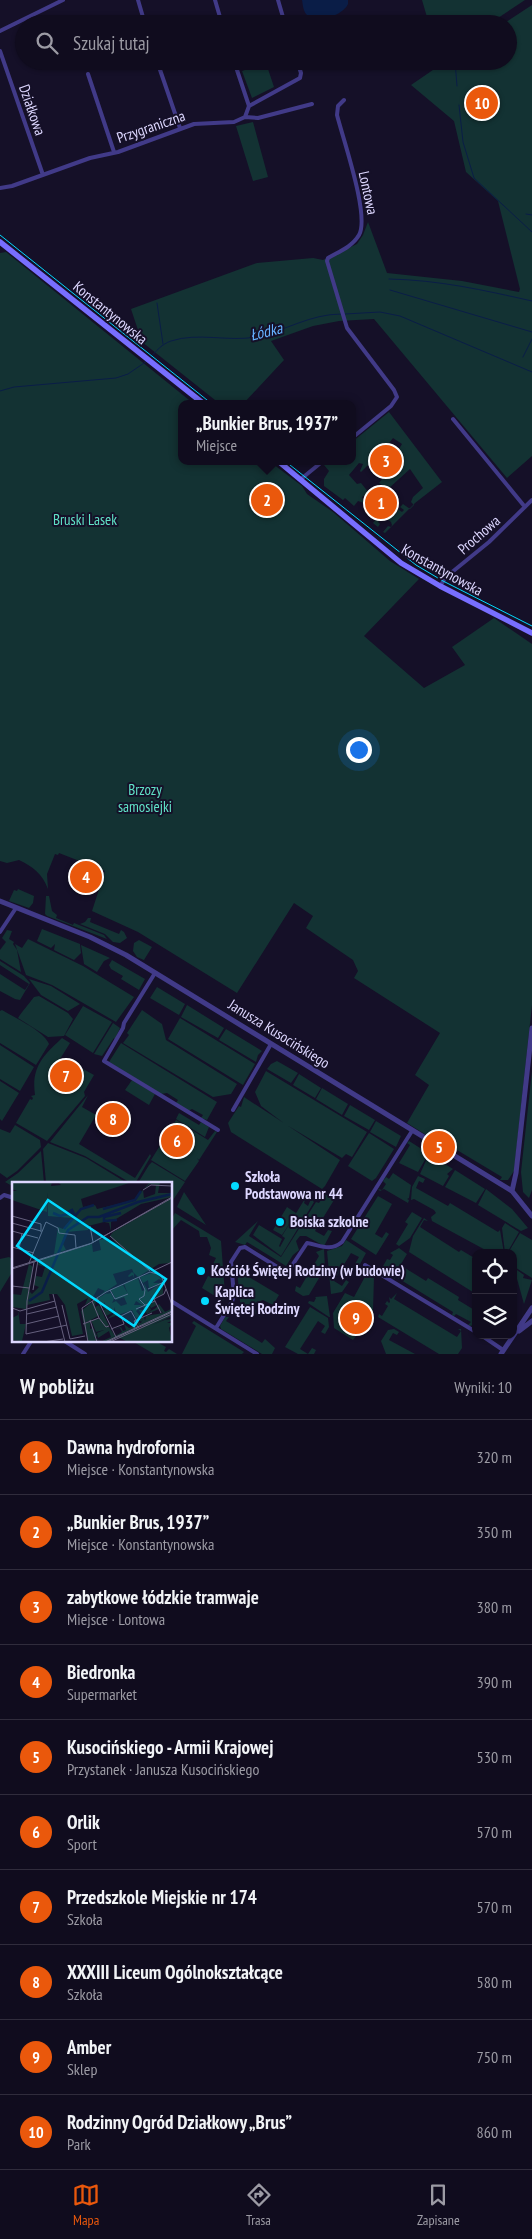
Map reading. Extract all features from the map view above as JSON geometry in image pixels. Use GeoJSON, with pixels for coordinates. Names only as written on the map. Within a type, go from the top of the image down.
{"type":"FeatureCollection","features":[{"type":"Feature","properties":{"kind":"main road","name":"Konstantynowska"},"geometry":{"type":"LineString","coordinates":[[1,246],[199,400]]}},
{"type":"Feature","properties":{"kind":"main road","name":"Konstantynowska"},"geometry":{"type":"LineString","coordinates":[[283,465],[393,557],[440,586],[532,633]]}},
{"type":"Feature","properties":{"kind":"street"},"geometry":{"type":"LineString","coordinates":[[32,15],[64,0]]}},
{"type":"Feature","properties":{"kind":"street"},"geometry":{"type":"LineString","coordinates":[[138,0],[142,15]]}},
{"type":"Feature","properties":{"kind":"street"},"geometry":{"type":"LineString","coordinates":[[215,0],[219,15]]}},
{"type":"Feature","properties":{"kind":"street"},"geometry":{"type":"LineString","coordinates":[[278,0],[282,15]]}},
{"type":"Feature","properties":{"kind":"street"},"geometry":{"type":"LineString","coordinates":[[0,30],[15,23]]}},
{"type":"Feature","properties":{"kind":"street","name":"Działkowa"},"geometry":{"type":"LineString","coordinates":[[0,51],[43,175]]}},
{"type":"Feature","properties":{"kind":"street"},"geometry":{"type":"LineString","coordinates":[[160,70],[180,128]]}},
{"type":"Feature","properties":{"kind":"street"},"geometry":{"type":"LineString","coordinates":[[237,70],[249,106],[245,117]]}},
{"type":"Feature","properties":{"kind":"street"},"geometry":{"type":"LineString","coordinates":[[249,106],[300,78],[300,70]]}},
{"type":"Feature","properties":{"kind":"street"},"geometry":{"type":"LineString","coordinates":[[88,74],[114,152]]}},
{"type":"Feature","properties":{"kind":"street","name":"Lontowa"},"geometry":{"type":"LineString","coordinates":[[344,100],[338,106],[337,115],[363,218],[361,229],[353,243],[328,258],[344,320],[352,337],[394,390],[396,397],[391,406],[356,435]]}},
{"type":"Feature","properties":{"kind":"street","name":"Przygraniczna"},"geometry":{"type":"LineString","coordinates":[[0,188],[12,186],[194,124],[234,122],[245,117],[258,118],[312,104]]}},
{"type":"Feature","properties":{"kind":"street"},"geometry":{"type":"LineString","coordinates":[[453,419],[525,507]]}},
{"type":"Feature","properties":{"kind":"street"},"geometry":{"type":"LineString","coordinates":[[301,480],[318,465]]}},
{"type":"Feature","properties":{"kind":"street","name":"Prochowa"},"geometry":{"type":"LineString","coordinates":[[440,586],[446,577],[489,542],[532,500]]}},
{"type":"Feature","properties":{"kind":"street","name":"Janusza Kusocińskiego"},"geometry":{"type":"LineString","coordinates":[[0,901],[100,942],[155,973],[512,1191],[529,1208],[532,1216]]}},
{"type":"Feature","properties":{"kind":"street"},"geometry":{"type":"LineString","coordinates":[[0,932],[16,908]]}},
{"type":"Feature","properties":{"kind":"street"},"geometry":{"type":"LineString","coordinates":[[155,973],[124,1023],[104,1061],[218,1130]]}},
{"type":"Feature","properties":{"kind":"street"},"geometry":{"type":"LineString","coordinates":[[512,1191],[516,1173],[532,1028]]}},
{"type":"Feature","properties":{"kind":"street"},"geometry":{"type":"LineString","coordinates":[[233,1110],[272,1044]]}},
{"type":"Feature","properties":{"kind":"street"},"geometry":{"type":"LineString","coordinates":[[216,1328],[232,1302],[234,1295],[231,1263],[240,1248],[245,1247],[287,1273],[307,1243],[319,1247],[337,1246],[342,1242],[412,1131]]}},
{"type":"Feature","properties":{"kind":"street"},"geometry":{"type":"LineString","coordinates":[[0,1198],[4,1195],[12,1197]]}},
{"type":"Feature","properties":{"kind":"street"},"geometry":{"type":"LineString","coordinates":[[365,1265],[472,1330]]}},
{"type":"Feature","properties":{"kind":"street"},"geometry":{"type":"LineString","coordinates":[[172,1301],[257,1354]]}},
{"type":"Feature","properties":{"kind":"street"},"geometry":{"type":"LineString","coordinates":[[517,1330],[532,1308]]}},
{"type":"Feature","properties":{"kind":"street"},"geometry":{"type":"LineString","coordinates":[[517,1333],[532,1321]]}},
{"type":"Feature","properties":{"kind":"street"},"geometry":{"type":"LineString","coordinates":[[486,1339],[502,1352],[511,1339]]}},
{"type":"Feature","properties":{"kind":"street"},"geometry":{"type":"LineString","coordinates":[[23,1354],[31,1342]]}},
{"type":"Feature","properties":{"kind":"street"},"geometry":{"type":"LineString","coordinates":[[66,1342],[85,1354]]}},
{"type":"Feature","properties":{"kind":"green space"},"geometry":{"type":"Polygon","coordinates":[[[422,0],[525,0],[502,15],[426,15],[422,0]]]}},
{"type":"Feature","properties":{"kind":"green space"},"geometry":{"type":"Polygon","coordinates":[[[532,5],[532,456],[507,478],[374,319],[339,321],[313,326],[271,341],[284,360],[247,400],[215,400],[132,334],[138,330],[131,309],[257,263],[313,258],[323,260],[357,244],[368,222],[387,273],[462,281],[519,292],[520,289],[498,201],[466,172],[454,121],[411,85],[433,70],[517,70],[517,15],[532,5]]]}},
{"type":"Feature","properties":{"kind":"green space"},"geometry":{"type":"Polygon","coordinates":[[[268,70],[274,87],[252,98],[242,71],[268,70]]]}},
{"type":"Feature","properties":{"kind":"green space"},"geometry":{"type":"Polygon","coordinates":[[[253,122],[268,177],[253,181],[236,126],[253,122]]]}},
{"type":"Feature","properties":{"kind":"green space"},"geometry":{"type":"Polygon","coordinates":[[[6,252],[189,400],[178,400],[178,465],[274,465],[302,486],[307,494],[333,512],[390,561],[419,579],[364,636],[424,688],[465,665],[452,647],[494,618],[532,644],[532,1005],[514,1171],[508,1180],[500,1180],[502,1177],[457,1150],[455,1153],[407,1123],[429,1085],[415,1075],[440,1033],[354,978],[358,971],[353,960],[306,928],[313,916],[294,903],[237,993],[138,932],[92,911],[105,871],[59,853],[58,855],[55,854],[47,874],[48,889],[40,875],[29,865],[19,860],[7,863],[0,861],[0,253],[6,252]]]}},
{"type":"Feature","properties":{"kind":"green space"},"geometry":{"type":"Polygon","coordinates":[[[389,412],[442,482],[413,504],[411,502],[413,497],[423,488],[410,469],[388,489],[379,483],[402,454],[399,449],[402,444],[393,438],[370,467],[368,465],[361,472],[363,464],[359,463],[349,475],[357,484],[361,483],[369,493],[362,497],[364,503],[358,501],[354,506],[345,498],[343,500],[324,486],[324,479],[329,471],[324,465],[356,465],[356,439],[389,412]]]}},
{"type":"Feature","properties":{"kind":"green space"},"geometry":{"type":"Polygon","coordinates":[[[391,498],[398,504],[395,507],[402,512],[404,510],[400,507],[403,504],[409,509],[391,527],[391,522],[383,516],[378,522],[380,524],[378,527],[373,523],[379,515],[372,509],[377,504],[380,507],[391,498]]]}},
{"type":"Feature","properties":{"kind":"green space"},"geometry":{"type":"Polygon","coordinates":[[[388,526],[391,527],[385,533],[383,532],[388,526]]]}},
{"type":"Feature","properties":{"kind":"green space"},"geometry":{"type":"Polygon","coordinates":[[[18,889],[34,896],[33,903],[29,908],[9,901],[14,890],[17,891],[18,889]]]}},
{"type":"Feature","properties":{"kind":"green space"},"geometry":{"type":"Polygon","coordinates":[[[46,896],[49,896],[52,911],[57,915],[56,918],[104,935],[107,939],[47,916],[45,914],[46,896]]]}},
{"type":"Feature","properties":{"kind":"green space"},"geometry":{"type":"Polygon","coordinates":[[[91,918],[90,922],[119,934],[121,930],[127,938],[120,943],[113,942],[105,934],[80,924],[91,918]]]}},
{"type":"Feature","properties":{"kind":"green space"},"geometry":{"type":"Polygon","coordinates":[[[42,929],[80,944],[81,953],[74,960],[54,950],[55,944],[51,948],[37,941],[42,929]]]}},
{"type":"Feature","properties":{"kind":"green space"},"geometry":{"type":"Polygon","coordinates":[[[7,930],[12,931],[9,939],[14,942],[13,944],[17,950],[21,972],[0,959],[0,950],[6,942],[2,938],[7,930]]]}},
{"type":"Feature","properties":{"kind":"green space"},"geometry":{"type":"Polygon","coordinates":[[[28,939],[83,966],[134,997],[116,1022],[52,985],[26,975],[15,944],[22,948],[28,939]]]}},
{"type":"Feature","properties":{"kind":"green space"},"geometry":{"type":"Polygon","coordinates":[[[139,940],[152,947],[144,960],[146,961],[137,957],[133,951],[134,943],[139,940]]]}},
{"type":"Feature","properties":{"kind":"green space"},"geometry":{"type":"Polygon","coordinates":[[[81,945],[110,958],[104,961],[97,972],[84,964],[81,945]]]}},
{"type":"Feature","properties":{"kind":"green space"},"geometry":{"type":"Polygon","coordinates":[[[112,960],[145,979],[139,990],[121,979],[123,976],[111,969],[109,965],[112,960]]]}},
{"type":"Feature","properties":{"kind":"green space"},"geometry":{"type":"Polygon","coordinates":[[[0,961],[24,976],[30,983],[20,1000],[0,991],[0,974],[25,990],[29,984],[0,965],[0,961]]]}},
{"type":"Feature","properties":{"kind":"green space"},"geometry":{"type":"Polygon","coordinates":[[[29,979],[51,986],[80,1004],[68,1011],[41,995],[29,979]]]}},
{"type":"Feature","properties":{"kind":"green space"},"geometry":{"type":"Polygon","coordinates":[[[157,987],[185,1004],[179,1015],[150,998],[157,987]]]}},
{"type":"Feature","properties":{"kind":"green space"},"geometry":{"type":"Polygon","coordinates":[[[39,996],[68,1013],[73,1019],[64,1036],[48,1037],[18,1018],[34,997],[39,996]]]}},
{"type":"Feature","properties":{"kind":"green space"},"geometry":{"type":"Polygon","coordinates":[[[187,1005],[224,1028],[218,1038],[181,1017],[187,1005]]]}},
{"type":"Feature","properties":{"kind":"green space"},"geometry":{"type":"Polygon","coordinates":[[[83,1006],[112,1022],[93,1053],[65,1035],[83,1006]]]}},
{"type":"Feature","properties":{"kind":"green space"},"geometry":{"type":"Polygon","coordinates":[[[2,1010],[46,1039],[49,1044],[36,1065],[0,1043],[0,1011],[2,1010]]]}},
{"type":"Feature","properties":{"kind":"green space"},"geometry":{"type":"Polygon","coordinates":[[[142,1010],[162,1024],[166,1040],[237,1084],[231,1094],[213,1097],[123,1043],[129,1035],[127,1033],[142,1010]]]}},
{"type":"Feature","properties":{"kind":"green space"},"geometry":{"type":"Polygon","coordinates":[[[180,1018],[255,1064],[243,1085],[168,1039],[180,1018]]]}},
{"type":"Feature","properties":{"kind":"green space"},"geometry":{"type":"Polygon","coordinates":[[[113,1023],[120,1028],[115,1039],[102,1056],[94,1054],[113,1023]]]}},
{"type":"Feature","properties":{"kind":"green space"},"geometry":{"type":"Polygon","coordinates":[[[226,1029],[262,1051],[258,1055],[256,1062],[219,1040],[226,1029]]]}},
{"type":"Feature","properties":{"kind":"green space"},"geometry":{"type":"Polygon","coordinates":[[[62,1038],[70,1043],[60,1059],[81,1072],[83,1069],[94,1075],[84,1092],[85,1096],[47,1141],[16,1123],[30,1099],[32,1100],[31,1096],[35,1095],[35,1077],[40,1063],[62,1038]]]}},
{"type":"Feature","properties":{"kind":"green space"},"geometry":{"type":"Polygon","coordinates":[[[121,1043],[217,1102],[207,1120],[201,1118],[203,1115],[192,1109],[188,1111],[176,1103],[178,1100],[167,1093],[161,1094],[109,1062],[121,1043]]]}},
{"type":"Feature","properties":{"kind":"green space"},"geometry":{"type":"Polygon","coordinates":[[[0,1045],[34,1067],[20,1091],[0,1079],[0,1045]]]}},
{"type":"Feature","properties":{"kind":"green space"},"geometry":{"type":"Polygon","coordinates":[[[277,1061],[298,1073],[291,1083],[267,1069],[277,1061]]]}},
{"type":"Feature","properties":{"kind":"green space"},"geometry":{"type":"Polygon","coordinates":[[[266,1071],[367,1132],[352,1157],[346,1154],[342,1158],[285,1124],[261,1106],[255,1092],[266,1071]]]}},
{"type":"Feature","properties":{"kind":"green space"},"geometry":{"type":"Polygon","coordinates":[[[532,1071],[532,1190],[529,1198],[523,1192],[521,1172],[532,1071]]]}},
{"type":"Feature","properties":{"kind":"green space"},"geometry":{"type":"Polygon","coordinates":[[[299,1074],[321,1088],[315,1098],[293,1085],[299,1074]]]}},
{"type":"Feature","properties":{"kind":"green space"},"geometry":{"type":"Polygon","coordinates":[[[132,1080],[155,1094],[149,1105],[125,1090],[132,1080]]]}},
{"type":"Feature","properties":{"kind":"green space"},"geometry":{"type":"Polygon","coordinates":[[[0,1081],[19,1093],[2,1121],[0,1119],[0,1081]]]}},
{"type":"Feature","properties":{"kind":"green space"},"geometry":{"type":"Polygon","coordinates":[[[322,1088],[348,1104],[342,1115],[316,1099],[322,1088]]]}},
{"type":"Feature","properties":{"kind":"green space"},"geometry":{"type":"Polygon","coordinates":[[[88,1095],[82,1107],[96,1115],[79,1144],[135,1178],[150,1154],[151,1156],[136,1182],[129,1182],[85,1156],[50,1142],[88,1095]]]}},
{"type":"Feature","properties":{"kind":"green space"},"geometry":{"type":"Polygon","coordinates":[[[244,1097],[340,1160],[322,1189],[231,1132],[228,1123],[239,1106],[241,1107],[244,1097]]]}},
{"type":"Feature","properties":{"kind":"green space"},"geometry":{"type":"Polygon","coordinates":[[[350,1105],[375,1120],[369,1130],[344,1116],[350,1105]]]}},
{"type":"Feature","properties":{"kind":"green space"},"geometry":{"type":"Polygon","coordinates":[[[179,1113],[199,1125],[201,1122],[209,1127],[205,1137],[176,1119],[179,1113]]]}},
{"type":"Feature","properties":{"kind":"green space"},"geometry":{"type":"Polygon","coordinates":[[[176,1120],[208,1140],[215,1131],[217,1132],[199,1160],[197,1158],[199,1161],[185,1181],[151,1160],[176,1120]]]}},
{"type":"Feature","properties":{"kind":"green space"},"geometry":{"type":"Polygon","coordinates":[[[376,1121],[401,1136],[396,1147],[370,1132],[376,1121]]]}},
{"type":"Feature","properties":{"kind":"green space"},"geometry":{"type":"Polygon","coordinates":[[[15,1125],[40,1140],[41,1147],[17,1171],[7,1178],[0,1173],[0,1129],[10,1133],[15,1125]]]}},
{"type":"Feature","properties":{"kind":"green space"},"geometry":{"type":"Polygon","coordinates":[[[369,1133],[394,1149],[376,1178],[372,1181],[348,1166],[369,1133]]]}},
{"type":"Feature","properties":{"kind":"green space"},"geometry":{"type":"Polygon","coordinates":[[[409,1141],[428,1153],[423,1156],[426,1158],[418,1172],[399,1163],[410,1145],[407,1143],[409,1141]]]}},
{"type":"Feature","properties":{"kind":"green space"},"geometry":{"type":"Polygon","coordinates":[[[48,1143],[86,1158],[125,1182],[46,1182],[43,1149],[48,1143]]]}},
{"type":"Feature","properties":{"kind":"green space"},"geometry":{"type":"Polygon","coordinates":[[[41,1151],[44,1182],[12,1182],[12,1186],[5,1182],[18,1173],[41,1151]]]}},
{"type":"Feature","properties":{"kind":"green space"},"geometry":{"type":"Polygon","coordinates":[[[429,1154],[453,1169],[447,1174],[449,1176],[443,1186],[420,1174],[429,1154]]]}},
{"type":"Feature","properties":{"kind":"green space"},"geometry":{"type":"Polygon","coordinates":[[[152,1162],[185,1182],[172,1202],[172,1182],[139,1182],[152,1162]]]}},
{"type":"Feature","properties":{"kind":"green space"},"geometry":{"type":"Polygon","coordinates":[[[455,1170],[485,1189],[476,1203],[445,1187],[455,1170]]]}},
{"type":"Feature","properties":{"kind":"green space"},"geometry":{"type":"Polygon","coordinates":[[[393,1173],[411,1185],[409,1198],[407,1199],[409,1200],[408,1203],[384,1189],[382,1190],[386,1184],[383,1181],[386,1177],[389,1179],[393,1173]]]}},
{"type":"Feature","properties":{"kind":"green space"},"geometry":{"type":"Polygon","coordinates":[[[418,1176],[425,1179],[423,1183],[419,1181],[416,1188],[448,1206],[450,1203],[498,1232],[500,1230],[503,1249],[484,1249],[432,1221],[431,1217],[436,1213],[414,1199],[411,1200],[412,1187],[418,1176]]]}},
{"type":"Feature","properties":{"kind":"green space"},"geometry":{"type":"Polygon","coordinates":[[[486,1189],[512,1209],[528,1228],[521,1231],[478,1205],[486,1189]]]}},
{"type":"Feature","properties":{"kind":"green space"},"geometry":{"type":"Polygon","coordinates":[[[184,1192],[206,1225],[177,1207],[184,1192]]]}},
{"type":"Feature","properties":{"kind":"green space"},"geometry":{"type":"Polygon","coordinates":[[[325,1194],[334,1200],[315,1231],[324,1236],[328,1230],[332,1231],[324,1246],[306,1236],[300,1236],[296,1241],[299,1250],[293,1255],[286,1266],[247,1242],[245,1245],[235,1242],[258,1221],[249,1236],[281,1257],[316,1202],[319,1203],[325,1194]]]}},
{"type":"Feature","properties":{"kind":"green space"},"geometry":{"type":"Polygon","coordinates":[[[378,1196],[392,1204],[375,1234],[382,1238],[386,1232],[389,1234],[376,1255],[351,1239],[378,1196]]]}},
{"type":"Feature","properties":{"kind":"green space"},"geometry":{"type":"Polygon","coordinates":[[[306,1197],[304,1203],[308,1206],[311,1199],[314,1202],[281,1256],[253,1235],[259,1225],[282,1239],[280,1247],[285,1238],[282,1236],[306,1197]]]}},
{"type":"Feature","properties":{"kind":"green space"},"geometry":{"type":"Polygon","coordinates":[[[287,1207],[296,1213],[282,1235],[273,1230],[287,1207]]]}},
{"type":"Feature","properties":{"kind":"green space"},"geometry":{"type":"Polygon","coordinates":[[[412,1212],[422,1218],[410,1238],[399,1246],[396,1244],[408,1224],[405,1222],[412,1212]]]}},
{"type":"Feature","properties":{"kind":"green space"},"geometry":{"type":"Polygon","coordinates":[[[175,1213],[221,1241],[225,1295],[223,1301],[202,1288],[208,1276],[212,1277],[216,1273],[211,1268],[216,1258],[209,1255],[211,1248],[207,1237],[200,1237],[199,1231],[181,1220],[172,1230],[172,1218],[175,1213]]]}},
{"type":"Feature","properties":{"kind":"green space"},"geometry":{"type":"Polygon","coordinates":[[[424,1218],[428,1221],[424,1220],[420,1227],[459,1252],[461,1250],[472,1257],[472,1291],[409,1252],[413,1236],[424,1218]]]}},
{"type":"Feature","properties":{"kind":"green space"},"geometry":{"type":"Polygon","coordinates":[[[505,1223],[519,1232],[509,1249],[505,1249],[502,1228],[505,1223]]]}},
{"type":"Feature","properties":{"kind":"green space"},"geometry":{"type":"Polygon","coordinates":[[[520,1233],[532,1240],[532,1278],[517,1269],[517,1249],[510,1249],[520,1233]]]}},
{"type":"Feature","properties":{"kind":"green space"},"geometry":{"type":"Polygon","coordinates":[[[346,1240],[366,1253],[359,1266],[355,1264],[359,1257],[351,1253],[334,1281],[342,1286],[346,1280],[349,1282],[342,1292],[331,1294],[327,1251],[342,1246],[346,1240]]]}},
{"type":"Feature","properties":{"kind":"green space"},"geometry":{"type":"Polygon","coordinates":[[[399,1248],[407,1254],[392,1279],[393,1275],[384,1270],[382,1273],[379,1266],[382,1268],[387,1259],[390,1260],[393,1255],[390,1253],[399,1248]]]}},
{"type":"Feature","properties":{"kind":"green space"},"geometry":{"type":"Polygon","coordinates":[[[324,1249],[325,1268],[309,1295],[303,1296],[295,1291],[296,1286],[300,1288],[319,1256],[316,1252],[324,1249]]]}},
{"type":"Feature","properties":{"kind":"green space"},"geometry":{"type":"Polygon","coordinates":[[[9,1257],[12,1259],[12,1272],[0,1292],[0,1259],[9,1257]]]}},
{"type":"Feature","properties":{"kind":"green space"},"geometry":{"type":"Polygon","coordinates":[[[405,1268],[426,1281],[428,1278],[459,1297],[458,1300],[472,1309],[472,1325],[468,1325],[471,1322],[456,1314],[452,1315],[453,1312],[396,1277],[393,1280],[400,1269],[403,1270],[405,1268]]]}},
{"type":"Feature","properties":{"kind":"green space"},"geometry":{"type":"Polygon","coordinates":[[[237,1270],[279,1295],[273,1305],[263,1300],[255,1303],[254,1307],[260,1317],[240,1302],[237,1270]]]}},
{"type":"Feature","properties":{"kind":"green space"},"geometry":{"type":"Polygon","coordinates":[[[517,1270],[524,1275],[523,1278],[532,1280],[524,1304],[517,1279],[517,1270]]]}},
{"type":"Feature","properties":{"kind":"green space"},"geometry":{"type":"Polygon","coordinates":[[[367,1273],[374,1277],[373,1310],[369,1315],[365,1312],[369,1306],[361,1301],[343,1330],[351,1335],[355,1328],[360,1331],[353,1340],[334,1328],[333,1313],[345,1293],[354,1297],[367,1273]]]}},
{"type":"Feature","properties":{"kind":"green space"},"geometry":{"type":"Polygon","coordinates":[[[397,1293],[394,1299],[457,1337],[461,1331],[458,1329],[461,1329],[462,1348],[458,1354],[439,1354],[378,1317],[379,1314],[382,1316],[388,1306],[385,1304],[387,1301],[390,1302],[389,1297],[391,1299],[397,1293]]]}},
{"type":"Feature","properties":{"kind":"green space"},"geometry":{"type":"Polygon","coordinates":[[[327,1296],[330,1317],[308,1303],[309,1301],[314,1302],[315,1297],[327,1296]]]}},
{"type":"Feature","properties":{"kind":"green space"},"geometry":{"type":"Polygon","coordinates":[[[310,1307],[328,1318],[329,1327],[325,1334],[321,1332],[325,1326],[318,1321],[300,1349],[308,1354],[298,1354],[285,1347],[310,1307]]]}},
{"type":"Feature","properties":{"kind":"green space"},"geometry":{"type":"Polygon","coordinates":[[[225,1317],[229,1317],[226,1321],[262,1343],[265,1339],[275,1348],[272,1354],[262,1354],[221,1329],[220,1326],[225,1317]]]}},
{"type":"Feature","properties":{"kind":"green space"},"geometry":{"type":"Polygon","coordinates":[[[194,1321],[244,1352],[242,1354],[182,1354],[196,1326],[192,1323],[194,1321]]]}},
{"type":"Feature","properties":{"kind":"green space"},"geometry":{"type":"Polygon","coordinates":[[[394,1329],[399,1332],[397,1335],[393,1333],[389,1340],[415,1354],[386,1354],[381,1341],[388,1330],[394,1329]]]}},
{"type":"Feature","properties":{"kind":"green space"},"geometry":{"type":"Polygon","coordinates":[[[134,1342],[157,1342],[166,1347],[164,1351],[166,1352],[169,1349],[177,1354],[154,1354],[134,1342]]]}},
{"type":"Feature","properties":{"kind":"green space"},"geometry":{"type":"Polygon","coordinates":[[[312,1348],[316,1350],[314,1354],[308,1354],[312,1348]]]}},
{"type":"Feature","properties":{"kind":"water"},"geometry":{"type":"Polygon","coordinates":[[[302,0],[348,0],[345,8],[335,15],[307,15],[303,8],[302,0]]]}},
{"type":"Feature","properties":{"kind":"waterway"},"geometry":{"type":"LineString","coordinates":[[456,70],[457,86]]}},
{"type":"Feature","properties":{"kind":"waterway"},"geometry":{"type":"LineString","coordinates":[[459,105],[463,142],[474,178],[532,232]]}},
{"type":"Feature","properties":{"kind":"waterway"},"geometry":{"type":"LineString","coordinates":[[526,214],[532,215]]}},
{"type":"Feature","properties":{"kind":"waterway"},"geometry":{"type":"LineString","coordinates":[[389,279],[478,289],[532,301]]}},
{"type":"Feature","properties":{"kind":"waterway"},"geometry":{"type":"LineString","coordinates":[[390,290],[532,332]]}},
{"type":"Feature","properties":{"kind":"waterway"},"geometry":{"type":"LineString","coordinates":[[157,303],[163,344]]}},
{"type":"Feature","properties":{"kind":"waterway","name":"Łódka"},"geometry":{"type":"LineString","coordinates":[[345,314],[380,312],[400,316],[532,372]]}},
{"type":"Feature","properties":{"kind":"waterway","name":"Łódka"},"geometry":{"type":"LineString","coordinates":[[150,358],[165,344],[181,338],[256,337],[319,317],[341,314]]}},
{"type":"Feature","properties":{"kind":"waterway"},"geometry":{"type":"LineString","coordinates":[[523,357],[532,339]]}},
{"type":"Feature","properties":{"kind":"waterway","name":"Łódka"},"geometry":{"type":"LineString","coordinates":[[0,391],[14,387],[116,378],[128,374],[147,361]]}},
{"type":"Feature","properties":{"kind":"tram line"},"geometry":{"type":"LineString","coordinates":[[0,235],[207,400]]}},
{"type":"Feature","properties":{"kind":"tram line"},"geometry":{"type":"LineString","coordinates":[[290,465],[416,565],[443,581],[532,626]]}},
{"type":"Feature","properties":{"kind":"place","name":"Rodzinny Ogród Działkowy „Brus”"},"geometry":{"type":"Point","coordinates":[482,103]}},
{"type":"Feature","properties":{"kind":"place","name":"zabytkowe łódzkie tramwaje"},"geometry":{"type":"Point","coordinates":[386,461]}},
{"type":"Feature","properties":{"kind":"place","name":"„Bunkier Brus, 1937”"},"geometry":{"type":"Point","coordinates":[267,500]}},
{"type":"Feature","properties":{"kind":"place","name":"Dawna hydrofornia"},"geometry":{"type":"Point","coordinates":[381,503]}},
{"type":"Feature","properties":{"kind":"place","name":"Biedronka"},"geometry":{"type":"Point","coordinates":[86,877]}},
{"type":"Feature","properties":{"kind":"place","name":"Przedszkole Miejskie nr 174"},"geometry":{"type":"Point","coordinates":[66,1076]}},
{"type":"Feature","properties":{"kind":"place","name":"XXXIII Liceum Ogólnokształcące"},"geometry":{"type":"Point","coordinates":[113,1119]}},
{"type":"Feature","properties":{"kind":"place","name":"Orlik"},"geometry":{"type":"Point","coordinates":[177,1141]}},
{"type":"Feature","properties":{"kind":"place","name":"Kusocińskiego - Armii Krajowej"},"geometry":{"type":"Point","coordinates":[439,1147]}},
{"type":"Feature","properties":{"kind":"place","name":"Szkoła Podstawowa nr 44"},"geometry":{"type":"Point","coordinates":[235,1186]}},
{"type":"Feature","properties":{"kind":"place","name":"Boiska szkolne"},"geometry":{"type":"Point","coordinates":[280,1222]}},
{"type":"Feature","properties":{"kind":"place","name":"Kościół Świętej Rodziny (w budowie)"},"geometry":{"type":"Point","coordinates":[201,1271]}},
{"type":"Feature","properties":{"kind":"place","name":"Kaplica Świętej Rodziny"},"geometry":{"type":"Point","coordinates":[205,1301]}},
{"type":"Feature","properties":{"kind":"place","name":"Amber"},"geometry":{"type":"Point","coordinates":[356,1318]}},
{"type":"Feature","properties":{"kind":"park label","name":"Bruski Lasek"},"geometry":{"type":"Point","coordinates":[85,520]}},
{"type":"Feature","properties":{"kind":"park label","name":"Brzozy samosiejki"},"geometry":{"type":"Point","coordinates":[145,798]}}]}
